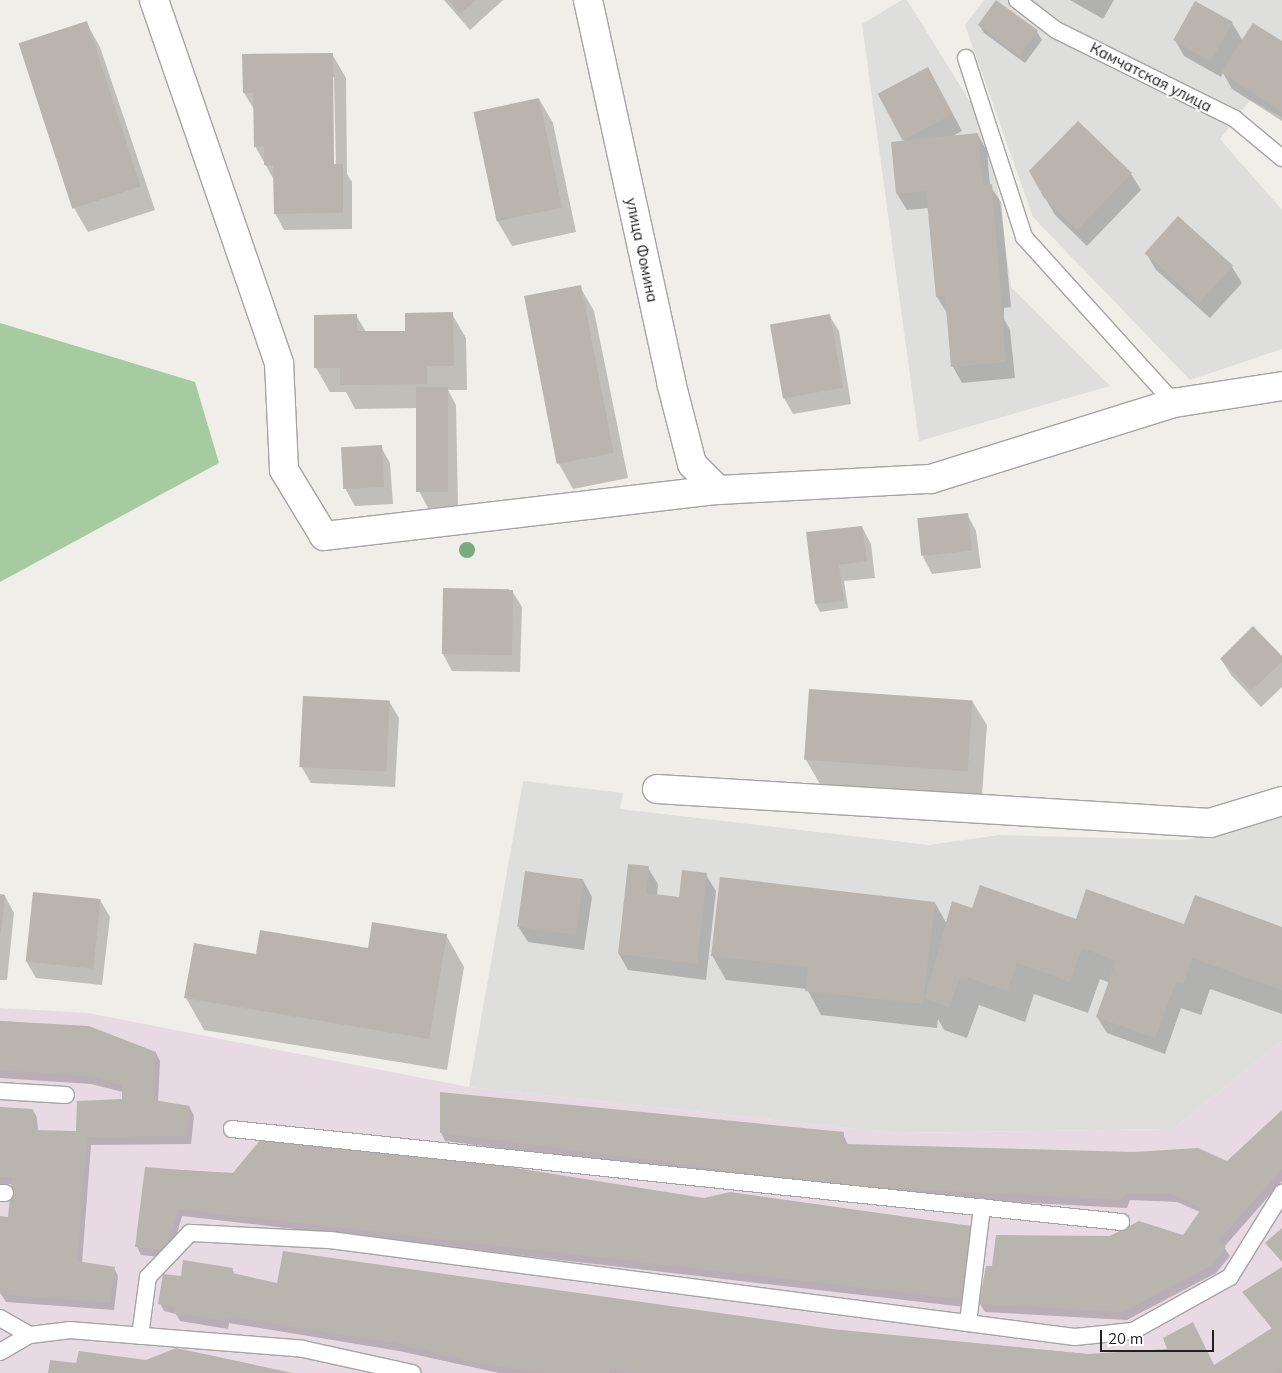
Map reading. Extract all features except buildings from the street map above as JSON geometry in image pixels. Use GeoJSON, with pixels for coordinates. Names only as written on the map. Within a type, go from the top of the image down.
{"type":"FeatureCollection","features":[{"type":"Feature","properties":{"kind":"street"},"geometry":{"type":"LineString","coordinates":[[154,0],[279,363],[284,470],[324,536],[718,490],[931,478],[1174,403],[1282,386]]}},
{"type":"Feature","properties":{"kind":"street","name":"улица Фомина"},"geometry":{"type":"LineString","coordinates":[[588,0],[670,382],[692,464],[718,490]]}},
{"type":"Feature","properties":{"kind":"street"},"geometry":{"type":"LineString","coordinates":[[657,789],[1210,823],[1282,800]]}},
{"type":"Feature","properties":{"kind":"lane","name":"Камчатская улица"},"geometry":{"type":"LineString","coordinates":[[1017,0],[1056,30],[1235,119],[1282,158]]}},
{"type":"Feature","properties":{"kind":"lane"},"geometry":{"type":"LineString","coordinates":[[966,58],[1024,237],[1174,403]]}},
{"type":"Feature","properties":{"kind":"lane"},"geometry":{"type":"LineString","coordinates":[[0,1091],[66,1095]]}},
{"type":"Feature","properties":{"kind":"lane"},"geometry":{"type":"LineString","coordinates":[[232,1129],[1120,1222]]}},
{"type":"Feature","properties":{"kind":"lane"},"geometry":{"type":"LineString","coordinates":[[140,1336],[148,1278],[190,1233],[330,1240],[1075,1337],[1133,1330],[1230,1277],[1282,1193]]}},
{"type":"Feature","properties":{"kind":"lane"},"geometry":{"type":"LineString","coordinates":[[968,1323],[982,1207]]}},
{"type":"Feature","properties":{"kind":"lane"},"geometry":{"type":"LineString","coordinates":[[0,1318],[30,1335]]}},
{"type":"Feature","properties":{"kind":"lane"},"geometry":{"type":"LineString","coordinates":[[0,1352],[30,1335],[69,1330],[303,1349],[412,1373]]}},
{"type":"Feature","properties":{"kind":"shaded area"},"geometry":{"type":"Polygon","coordinates":[[[902,0],[907,0],[982,121],[997,184],[1011,287],[1110,386],[919,441],[862,24],[902,0]]]}},
{"type":"Feature","properties":{"kind":"shaded area"},"geometry":{"type":"Polygon","coordinates":[[[984,0],[1282,0],[1282,117],[1250,100],[1220,139],[1282,210],[1282,349],[1190,380],[1033,217],[965,25],[984,0]]]}},
{"type":"Feature","properties":{"kind":"shaded area"},"geometry":{"type":"Polygon","coordinates":[[[523,781],[623,793],[620,809],[929,845],[1000,835],[1186,840],[1282,815],[1282,1041],[1173,1129],[895,1133],[469,1087],[523,781]]]}},
{"type":"Feature","properties":{"kind":"shaded area"},"geometry":{"type":"Polygon","coordinates":[[[0,1008],[88,1013],[469,1087],[895,1133],[1173,1129],[1282,1041],[1282,1373],[0,1373],[0,1008]]]}},
{"type":"Feature","properties":{"kind":"green space"},"geometry":{"type":"Polygon","coordinates":[[[0,323],[195,382],[219,463],[0,582],[0,323]]]}}]}
